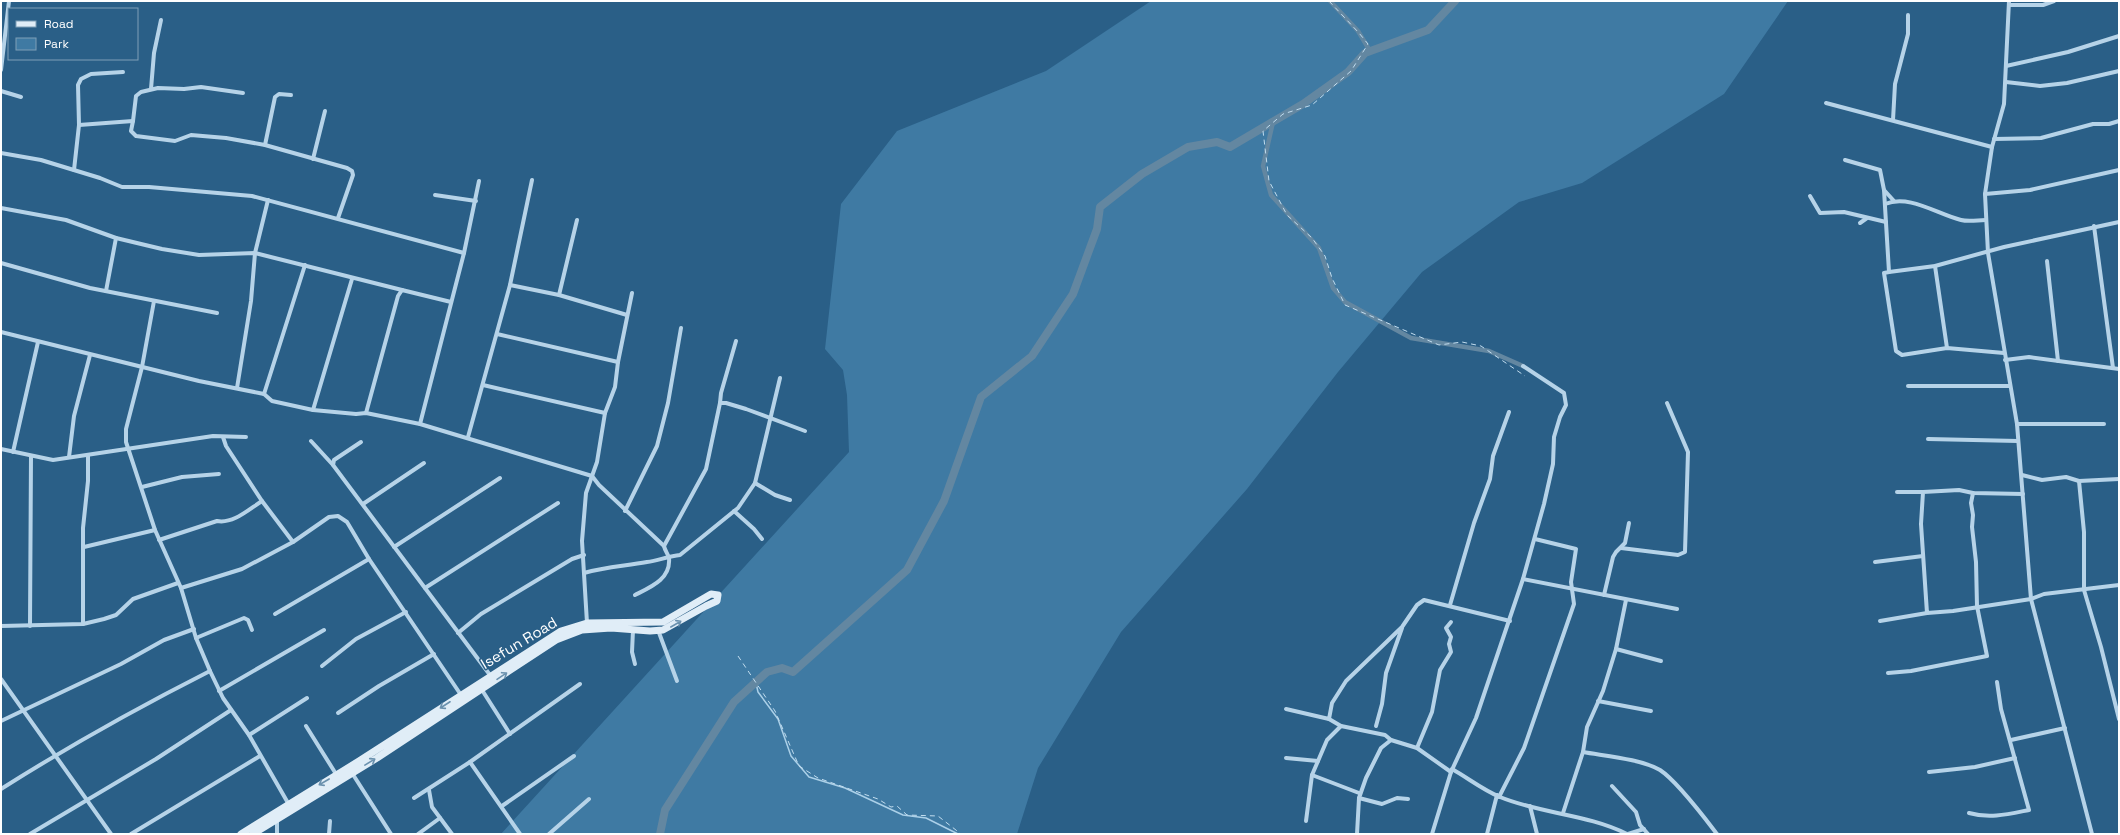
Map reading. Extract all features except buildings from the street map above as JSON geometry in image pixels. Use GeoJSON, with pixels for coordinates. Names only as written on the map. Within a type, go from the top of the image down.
{"type":"FeatureCollection","features":[{"type":"Feature","properties":{"kind":"street"},"geometry":{"type":"LineString","coordinates":[[2054,1],[2043,5],[2009,3],[2004,104],[1992,146],[1985,194],[1986,220],[1988,253],[2017,424],[2031,598],[2092,834]]}},
{"type":"Feature","properties":{"kind":"street"},"geometry":{"type":"LineString","coordinates":[[1,70],[8,10]]}},
{"type":"Feature","properties":{"kind":"street"},"geometry":{"type":"LineString","coordinates":[[1893,120],[1895,84],[1908,34],[1908,15]]}},
{"type":"Feature","properties":{"kind":"street"},"geometry":{"type":"LineString","coordinates":[[151,89],[154,53],[161,20]]}},
{"type":"Feature","properties":{"kind":"street"},"geometry":{"type":"LineString","coordinates":[[2006,66],[2068,52],[2119,36]]}},
{"type":"Feature","properties":{"kind":"street"},"geometry":{"type":"LineString","coordinates":[[2006,82],[2040,86],[2067,83],[2119,71]]}},
{"type":"Feature","properties":{"kind":"street"},"geometry":{"type":"LineString","coordinates":[[74,170],[79,125],[78,85],[81,79],[91,74],[123,72]]}},
{"type":"Feature","properties":{"kind":"street"},"geometry":{"type":"LineString","coordinates":[[243,93],[201,86],[184,89],[151,89],[141,92],[136,96],[131,131],[136,136],[176,141],[191,135],[226,138],[265,145],[352,171],[353,175],[338,218]]}},
{"type":"Feature","properties":{"kind":"street"},"geometry":{"type":"LineString","coordinates":[[1,91],[21,97]]}},
{"type":"Feature","properties":{"kind":"street"},"geometry":{"type":"LineString","coordinates":[[265,145],[275,97],[279,94],[290,95]]}},
{"type":"Feature","properties":{"kind":"street"},"geometry":{"type":"LineString","coordinates":[[1826,103],[1992,146]]}},
{"type":"Feature","properties":{"kind":"street"},"geometry":{"type":"LineString","coordinates":[[313,159],[325,111]]}},
{"type":"Feature","properties":{"kind":"street"},"geometry":{"type":"LineString","coordinates":[[79,125],[133,121]]}},
{"type":"Feature","properties":{"kind":"street"},"geometry":{"type":"LineString","coordinates":[[1994,139],[2041,138],[2093,124],[2109,124],[2119,121]]}},
{"type":"Feature","properties":{"kind":"street"},"geometry":{"type":"LineString","coordinates":[[1,154],[40,160],[122,187],[172,189],[252,196],[464,253]]}},
{"type":"Feature","properties":{"kind":"street"},"geometry":{"type":"LineString","coordinates":[[1845,160],[1880,170],[1884,190],[1889,272]]}},
{"type":"Feature","properties":{"kind":"street"},"geometry":{"type":"LineString","coordinates":[[1985,194],[2030,190],[2119,170]]}},
{"type":"Feature","properties":{"kind":"street"},"geometry":{"type":"LineString","coordinates":[[468,437],[510,285],[532,180]]}},
{"type":"Feature","properties":{"kind":"street"},"geometry":{"type":"LineString","coordinates":[[420,424],[464,253],[476,202],[479,181]]}},
{"type":"Feature","properties":{"kind":"street"},"geometry":{"type":"LineString","coordinates":[[1884,190],[1894,201]]}},
{"type":"Feature","properties":{"kind":"street"},"geometry":{"type":"LineString","coordinates":[[435,195],[476,202]]}},
{"type":"Feature","properties":{"kind":"street"},"geometry":{"type":"LineString","coordinates":[[1810,196],[1820,213],[1844,212],[1886,222]]}},
{"type":"Feature","properties":{"kind":"street"},"geometry":{"type":"LineString","coordinates":[[237,388],[251,301],[255,252],[268,200]]}},
{"type":"Feature","properties":{"kind":"street"},"geometry":{"type":"LineString","coordinates":[[1885,204],[1894,201],[1913,204],[1962,220],[1986,220]]}},
{"type":"Feature","properties":{"kind":"street"},"geometry":{"type":"LineString","coordinates":[[1,208],[66,220],[116,238],[162,249],[199,255],[255,252],[352,279],[451,302]]}},
{"type":"Feature","properties":{"kind":"street"},"geometry":{"type":"LineString","coordinates":[[1860,223],[1867,218]]}},
{"type":"Feature","properties":{"kind":"street"},"geometry":{"type":"LineString","coordinates":[[559,295],[577,220]]}},
{"type":"Feature","properties":{"kind":"street"},"geometry":{"type":"LineString","coordinates":[[2004,353],[1947,348],[1902,355],[1896,351],[1884,273],[1935,266],[2094,226],[2119,222]]}},
{"type":"Feature","properties":{"kind":"street"},"geometry":{"type":"LineString","coordinates":[[2094,226],[2113,368]]}},
{"type":"Feature","properties":{"kind":"street"},"geometry":{"type":"LineString","coordinates":[[106,291],[116,238]]}},
{"type":"Feature","properties":{"kind":"street"},"geometry":{"type":"LineString","coordinates":[[2047,261],[2058,361]]}},
{"type":"Feature","properties":{"kind":"street"},"geometry":{"type":"LineString","coordinates":[[1,262],[106,291],[217,313]]}},
{"type":"Feature","properties":{"kind":"street"},"geometry":{"type":"LineString","coordinates":[[264,394],[305,265]]}},
{"type":"Feature","properties":{"kind":"street"},"geometry":{"type":"LineString","coordinates":[[1935,266],[1947,348]]}},
{"type":"Feature","properties":{"kind":"street"},"geometry":{"type":"LineString","coordinates":[[314,410],[352,279]]}},
{"type":"Feature","properties":{"kind":"street"},"geometry":{"type":"LineString","coordinates":[[510,285],[559,295],[627,315]]}},
{"type":"Feature","properties":{"kind":"street"},"geometry":{"type":"LineString","coordinates":[[366,412],[398,296],[402,290]]}},
{"type":"Feature","properties":{"kind":"street"},"geometry":{"type":"LineString","coordinates":[[587,623],[582,541],[586,493],[597,462],[605,413],[615,387],[618,362],[626,329],[627,315],[632,293]]}},
{"type":"Feature","properties":{"kind":"street"},"geometry":{"type":"LineString","coordinates":[[154,301],[142,367],[125,434],[129,449],[155,530],[181,588],[196,638],[210,672],[219,691],[249,735],[288,803]]}},
{"type":"Feature","properties":{"kind":"street"},"geometry":{"type":"LineString","coordinates":[[625,511],[657,446],[668,403],[681,328]]}},
{"type":"Feature","properties":{"kind":"street"},"geometry":{"type":"LineString","coordinates":[[1,332],[142,367],[264,394],[272,400],[314,410],[356,414],[366,412],[420,424],[468,437],[592,476],[625,511],[664,546],[669,556],[668,572],[664,578],[635,595]]}},
{"type":"Feature","properties":{"kind":"street"},"geometry":{"type":"LineString","coordinates":[[497,334],[618,362]]}},
{"type":"Feature","properties":{"kind":"street"},"geometry":{"type":"LineString","coordinates":[[664,546],[706,469],[721,393],[736,341]]}},
{"type":"Feature","properties":{"kind":"street"},"geometry":{"type":"LineString","coordinates":[[13,452],[38,342]]}},
{"type":"Feature","properties":{"kind":"street"},"geometry":{"type":"LineString","coordinates":[[69,457],[74,416],[90,354]]}},
{"type":"Feature","properties":{"kind":"street"},"geometry":{"type":"LineString","coordinates":[[2005,360],[2029,357],[2119,369]]}},
{"type":"Feature","properties":{"kind":"street"},"geometry":{"type":"LineString","coordinates":[[1432,834],[1451,770],[1476,718],[1510,621],[1535,539],[1553,464],[1554,437],[1560,417],[1566,407],[1564,393],[1524,366]]}},
{"type":"Feature","properties":{"kind":"street"},"geometry":{"type":"LineString","coordinates":[[584,573],[602,567],[648,562],[669,556],[680,555],[734,511],[746,498],[755,483],[780,378]]}},
{"type":"Feature","properties":{"kind":"street"},"geometry":{"type":"LineString","coordinates":[[483,385],[605,413]]}},
{"type":"Feature","properties":{"kind":"street"},"geometry":{"type":"LineString","coordinates":[[1908,386],[2010,386]]}},
{"type":"Feature","properties":{"kind":"street"},"geometry":{"type":"LineString","coordinates":[[1622,548],[1678,554],[1685,552],[1688,452],[1667,402]]}},
{"type":"Feature","properties":{"kind":"street"},"geometry":{"type":"LineString","coordinates":[[720,403],[733,405],[805,431]]}},
{"type":"Feature","properties":{"kind":"street"},"geometry":{"type":"LineString","coordinates":[[1450,605],[1474,523],[1490,479],[1493,456],[1509,412]]}},
{"type":"Feature","properties":{"kind":"street"},"geometry":{"type":"LineString","coordinates":[[2017,424],[2104,424]]}},
{"type":"Feature","properties":{"kind":"street"},"geometry":{"type":"LineString","coordinates":[[1,449],[53,460],[213,436],[246,437]]}},
{"type":"Feature","properties":{"kind":"street"},"geometry":{"type":"LineString","coordinates":[[223,436],[226,446],[262,501],[293,542]]}},
{"type":"Feature","properties":{"kind":"street"},"geometry":{"type":"LineString","coordinates":[[1928,439],[2018,441]]}},
{"type":"Feature","properties":{"kind":"street"},"geometry":{"type":"LineString","coordinates":[[311,441],[333,465],[363,504],[490,675]]}},
{"type":"Feature","properties":{"kind":"street"},"geometry":{"type":"LineString","coordinates":[[333,465],[334,460],[361,442]]}},
{"type":"Feature","properties":{"kind":"street"},"geometry":{"type":"LineString","coordinates":[[83,624],[83,528],[88,481],[88,455]]}},
{"type":"Feature","properties":{"kind":"street"},"geometry":{"type":"LineString","coordinates":[[30,626],[31,456]]}},
{"type":"Feature","properties":{"kind":"street"},"geometry":{"type":"LineString","coordinates":[[363,504],[424,463]]}},
{"type":"Feature","properties":{"kind":"street"},"geometry":{"type":"LineString","coordinates":[[142,487],[182,477],[219,474]]}},
{"type":"Feature","properties":{"kind":"street"},"geometry":{"type":"LineString","coordinates":[[2022,475],[2042,480],[2066,477],[2079,481],[2119,479]]}},
{"type":"Feature","properties":{"kind":"street"},"geometry":{"type":"LineString","coordinates":[[394,546],[500,478]]}},
{"type":"Feature","properties":{"kind":"street"},"geometry":{"type":"LineString","coordinates":[[2079,481],[2084,532],[2084,590],[2101,647],[2119,719]]}},
{"type":"Feature","properties":{"kind":"street"},"geometry":{"type":"LineString","coordinates":[[755,483],[775,495],[790,500]]}},
{"type":"Feature","properties":{"kind":"street"},"geometry":{"type":"LineString","coordinates":[[1897,492],[1959,490],[1973,493],[2023,494]]}},
{"type":"Feature","properties":{"kind":"street"},"geometry":{"type":"LineString","coordinates":[[1922,492],[1921,524],[1927,613]]}},
{"type":"Feature","properties":{"kind":"street"},"geometry":{"type":"LineString","coordinates":[[1888,673],[1911,671],[1987,656],[1977,606],[1976,562],[1971,503],[1973,493]]}},
{"type":"Feature","properties":{"kind":"street"},"geometry":{"type":"LineString","coordinates":[[159,540],[217,521],[225,522],[233,519],[262,501]]}},
{"type":"Feature","properties":{"kind":"street"},"geometry":{"type":"LineString","coordinates":[[425,588],[558,503]]}},
{"type":"Feature","properties":{"kind":"street"},"geometry":{"type":"LineString","coordinates":[[734,511],[754,529],[762,539]]}},
{"type":"Feature","properties":{"kind":"street"},"geometry":{"type":"LineString","coordinates":[[181,588],[242,569],[293,542],[329,518],[338,516],[347,522],[369,559],[461,695]]}},
{"type":"Feature","properties":{"kind":"street"},"geometry":{"type":"LineString","coordinates":[[1604,595],[1613,557],[1625,543],[1629,523]]}},
{"type":"Feature","properties":{"kind":"street"},"geometry":{"type":"LineString","coordinates":[[84,547],[155,530]]}},
{"type":"Feature","properties":{"kind":"street"},"geometry":{"type":"LineString","coordinates":[[1487,834],[1498,796],[1524,748],[1574,604],[1571,582],[1576,549],[1535,539]]}},
{"type":"Feature","properties":{"kind":"street"},"geometry":{"type":"LineString","coordinates":[[458,633],[481,614],[572,559],[584,555]]}},
{"type":"Feature","properties":{"kind":"street"},"geometry":{"type":"LineString","coordinates":[[1875,562],[1924,556]]}},
{"type":"Feature","properties":{"kind":"street"},"geometry":{"type":"LineString","coordinates":[[275,614],[369,559]]}},
{"type":"Feature","properties":{"kind":"street"},"geometry":{"type":"LineString","coordinates":[[1523,579],[1677,609]]}},
{"type":"Feature","properties":{"kind":"street"},"geometry":{"type":"LineString","coordinates":[[1,626],[83,624],[116,615],[132,599],[178,583]]}},
{"type":"Feature","properties":{"kind":"street"},"geometry":{"type":"LineString","coordinates":[[1880,621],[1927,613],[1953,611],[2031,598],[2044,594],[2119,585]]}},
{"type":"Feature","properties":{"kind":"street","name":"Isefun Road"},"geometry":{"type":"LineString","coordinates":[[241,834],[461,695],[490,675],[528,655],[556,640],[582,630],[611,628],[658,630],[671,627],[706,606],[713,604],[717,601],[718,595],[711,594],[663,622],[587,623],[561,631],[528,655],[482,690],[253,834]]}},
{"type":"Feature","properties":{"kind":"street"},"geometry":{"type":"LineString","coordinates":[[1329,719],[1332,703],[1346,682],[1402,627],[1417,605],[1424,600],[1450,605],[1510,621]]}},
{"type":"Feature","properties":{"kind":"street"},"geometry":{"type":"LineString","coordinates":[[1563,813],[1583,752],[1587,727],[1598,701],[1616,649],[1626,600]]}},
{"type":"Feature","properties":{"kind":"street"},"geometry":{"type":"LineString","coordinates":[[322,666],[356,639],[406,612]]}},
{"type":"Feature","properties":{"kind":"street"},"geometry":{"type":"LineString","coordinates":[[196,638],[244,618],[248,620],[252,630]]}},
{"type":"Feature","properties":{"kind":"street"},"geometry":{"type":"LineString","coordinates":[[1417,748],[1432,712],[1440,670],[1451,652],[1449,644],[1451,637],[1446,628],[1451,622]]}},
{"type":"Feature","properties":{"kind":"street"},"geometry":{"type":"LineString","coordinates":[[1376,726],[1382,704],[1386,673],[1402,627]]}},
{"type":"Feature","properties":{"kind":"street"},"geometry":{"type":"LineString","coordinates":[[1,722],[121,664],[164,640],[194,629]]}},
{"type":"Feature","properties":{"kind":"street"},"geometry":{"type":"LineString","coordinates":[[219,691],[324,630]]}},
{"type":"Feature","properties":{"kind":"street"},"geometry":{"type":"LineString","coordinates":[[633,630],[632,652],[635,664]]}},
{"type":"Feature","properties":{"kind":"street"},"geometry":{"type":"LineString","coordinates":[[658,630],[677,681]]}},
{"type":"Feature","properties":{"kind":"street"},"geometry":{"type":"LineString","coordinates":[[1616,649],[1661,661]]}},
{"type":"Feature","properties":{"kind":"street"},"geometry":{"type":"LineString","coordinates":[[338,714],[379,686],[434,654]]}},
{"type":"Feature","properties":{"kind":"street"},"geometry":{"type":"LineString","coordinates":[[1,788],[55,755],[151,701],[210,672]]}},
{"type":"Feature","properties":{"kind":"street"},"geometry":{"type":"LineString","coordinates":[[1,679],[111,834]]}},
{"type":"Feature","properties":{"kind":"street"},"geometry":{"type":"LineString","coordinates":[[1969,813],[1981,816],[2001,816],[2029,810],[2011,740],[2001,709],[1997,682]]}},
{"type":"Feature","properties":{"kind":"street"},"geometry":{"type":"LineString","coordinates":[[414,798],[429,790],[470,762],[580,684]]}},
{"type":"Feature","properties":{"kind":"street"},"geometry":{"type":"LineString","coordinates":[[482,690],[510,734]]}},
{"type":"Feature","properties":{"kind":"street"},"geometry":{"type":"LineString","coordinates":[[249,735],[307,698]]}},
{"type":"Feature","properties":{"kind":"street"},"geometry":{"type":"LineString","coordinates":[[1598,701],[1651,711]]}},
{"type":"Feature","properties":{"kind":"street"},"geometry":{"type":"LineString","coordinates":[[1286,709],[1329,719],[1341,726],[1385,735],[1391,740],[1417,748],[1451,770],[1498,796],[1530,806],[1597,822],[1627,834],[1644,829]]}},
{"type":"Feature","properties":{"kind":"street"},"geometry":{"type":"LineString","coordinates":[[30,834],[156,759],[231,710]]}},
{"type":"Feature","properties":{"kind":"street"},"geometry":{"type":"LineString","coordinates":[[306,726],[336,774]]}},
{"type":"Feature","properties":{"kind":"street"},"geometry":{"type":"LineString","coordinates":[[1306,821],[1312,775],[1327,740],[1341,726]]}},
{"type":"Feature","properties":{"kind":"street"},"geometry":{"type":"LineString","coordinates":[[2011,740],[2042,731],[2065,728]]}},
{"type":"Feature","properties":{"kind":"street"},"geometry":{"type":"LineString","coordinates":[[1357,834],[1359,795],[1381,748],[1391,740]]}},
{"type":"Feature","properties":{"kind":"street"},"geometry":{"type":"LineString","coordinates":[[1583,752],[1639,763],[1659,770],[1670,778],[1717,834]]}},
{"type":"Feature","properties":{"kind":"street"},"geometry":{"type":"LineString","coordinates":[[131,834],[260,756]]}},
{"type":"Feature","properties":{"kind":"street"},"geometry":{"type":"LineString","coordinates":[[502,806],[574,756]]}},
{"type":"Feature","properties":{"kind":"street"},"geometry":{"type":"LineString","coordinates":[[1286,758],[1318,760]]}},
{"type":"Feature","properties":{"kind":"street"},"geometry":{"type":"LineString","coordinates":[[1929,772],[1975,767],[2015,758]]}},
{"type":"Feature","properties":{"kind":"street"},"geometry":{"type":"LineString","coordinates":[[470,762],[520,834]]}},
{"type":"Feature","properties":{"kind":"street"},"geometry":{"type":"LineString","coordinates":[[352,773],[391,834]]}},
{"type":"Feature","properties":{"kind":"street"},"geometry":{"type":"LineString","coordinates":[[1312,775],[1382,804],[1397,798],[1408,799]]}},
{"type":"Feature","properties":{"kind":"street"},"geometry":{"type":"LineString","coordinates":[[1612,786],[1636,812],[1640,824],[1648,834]]}},
{"type":"Feature","properties":{"kind":"street"},"geometry":{"type":"LineString","coordinates":[[429,790],[432,807],[452,834]]}},
{"type":"Feature","properties":{"kind":"street"},"geometry":{"type":"LineString","coordinates":[[549,834],[589,799]]}},
{"type":"Feature","properties":{"kind":"street"},"geometry":{"type":"LineString","coordinates":[[1530,806],[1537,834]]}},
{"type":"Feature","properties":{"kind":"street"},"geometry":{"type":"LineString","coordinates":[[277,818],[277,834]]}},
{"type":"Feature","properties":{"kind":"street"},"geometry":{"type":"LineString","coordinates":[[418,834],[440,818]]}},
{"type":"Feature","properties":{"kind":"street"},"geometry":{"type":"LineString","coordinates":[[329,834],[330,821]]}},
{"type":"Feature","properties":{"kind":"green space"},"geometry":{"type":"Polygon","coordinates":[[[1151,1],[1788,1],[1724,94],[1582,183],[1519,202],[1422,272],[1338,372],[1247,489],[1121,632],[1038,768],[1017,834],[501,834],[849,452],[847,395],[843,370],[825,349],[841,204],[897,131],[1046,71],[1151,1]]]}},
{"type":"Feature","properties":{"kind":"waterway"},"geometry":{"type":"LineString","coordinates":[[1330,1],[1358,31],[1370,51]]}},
{"type":"Feature","properties":{"kind":"waterway"},"geometry":{"type":"LineString","coordinates":[[660,834],[665,810],[734,702],[767,672],[782,668],[793,672],[907,570],[944,501],[981,397],[1032,356],[1073,294],[1097,229],[1100,207],[1142,174],[1188,147],[1217,142],[1230,147],[1303,104],[1348,72],[1365,53],[1428,30],[1455,1]]}},
{"type":"Feature","properties":{"kind":"waterway"},"geometry":{"type":"LineString","coordinates":[[1273,122],[1263,166],[1271,195],[1319,248],[1333,288],[1345,302],[1411,338],[1489,351],[1523,366]]}},
{"type":"Feature","properties":{"kind":"waterway"},"geometry":{"type":"LineString","coordinates":[[756,683],[758,692],[778,719],[791,756],[809,777],[845,788],[903,815],[926,818],[958,834]]}},
{"type":"Feature","properties":{"kind":"ferry route"},"geometry":{"type":"LineString","coordinates":[[1329,1],[1368,44],[1351,71],[1312,105],[1283,114],[1263,131],[1269,181],[1287,215],[1312,238],[1325,256],[1332,278],[1345,305],[1439,345],[1462,342],[1481,346],[1525,376]]}},
{"type":"Feature","properties":{"kind":"ferry route"},"geometry":{"type":"LineString","coordinates":[[738,656],[775,711],[799,766],[818,778],[878,799],[891,807],[897,806],[907,815],[938,816],[961,834]]}}]}
